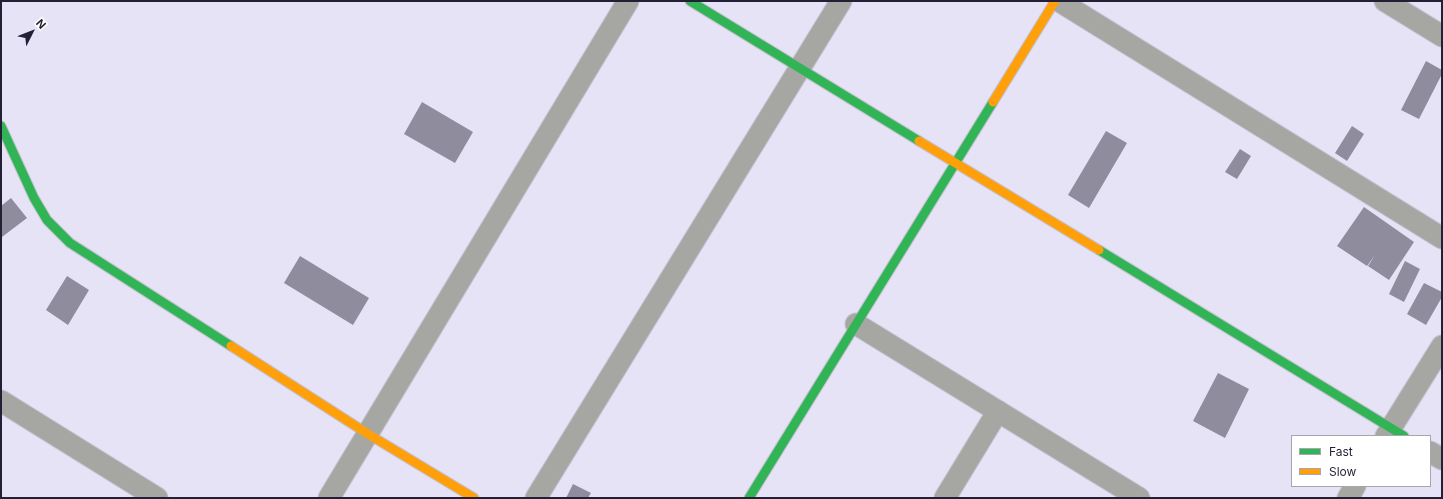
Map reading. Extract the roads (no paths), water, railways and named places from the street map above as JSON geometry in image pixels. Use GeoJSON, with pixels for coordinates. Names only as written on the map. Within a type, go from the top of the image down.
{"type":"FeatureCollection","features":[{"type":"Feature","properties":{"kind":"street"},"geometry":{"type":"LineString","coordinates":[[329,498],[628,1]]}},
{"type":"Feature","properties":{"kind":"street"},"geometry":{"type":"LineString","coordinates":[[690,1],[1394,433],[1442,346]]}},
{"type":"Feature","properties":{"kind":"street"},"geometry":{"type":"LineString","coordinates":[[536,498],[841,1]]}},
{"type":"Feature","properties":{"kind":"street"},"geometry":{"type":"LineString","coordinates":[[749,498],[1055,1]]}},
{"type":"Feature","properties":{"kind":"street"},"geometry":{"type":"LineString","coordinates":[[1059,1],[1442,238]]}},
{"type":"Feature","properties":{"kind":"street"},"geometry":{"type":"LineString","coordinates":[[1385,1],[1442,36]]}},
{"type":"Feature","properties":{"kind":"street"},"geometry":{"type":"LineString","coordinates":[[1,126],[34,198],[47,220],[70,243],[368,434],[474,498]]}},
{"type":"Feature","properties":{"kind":"street"},"geometry":{"type":"LineString","coordinates":[[856,324],[1139,498]]}},
{"type":"Feature","properties":{"kind":"street"},"geometry":{"type":"LineString","coordinates":[[1,401],[144,495]]}},
{"type":"Feature","properties":{"kind":"street"},"geometry":{"type":"LineString","coordinates":[[945,498],[998,411]]}},
{"type":"Feature","properties":{"kind":"street"},"geometry":{"type":"LineString","coordinates":[[1431,453],[1442,459]]}},
{"type":"Feature","properties":{"kind":"street"},"geometry":{"type":"LineString","coordinates":[[1348,498],[1354,487]]}}]}
